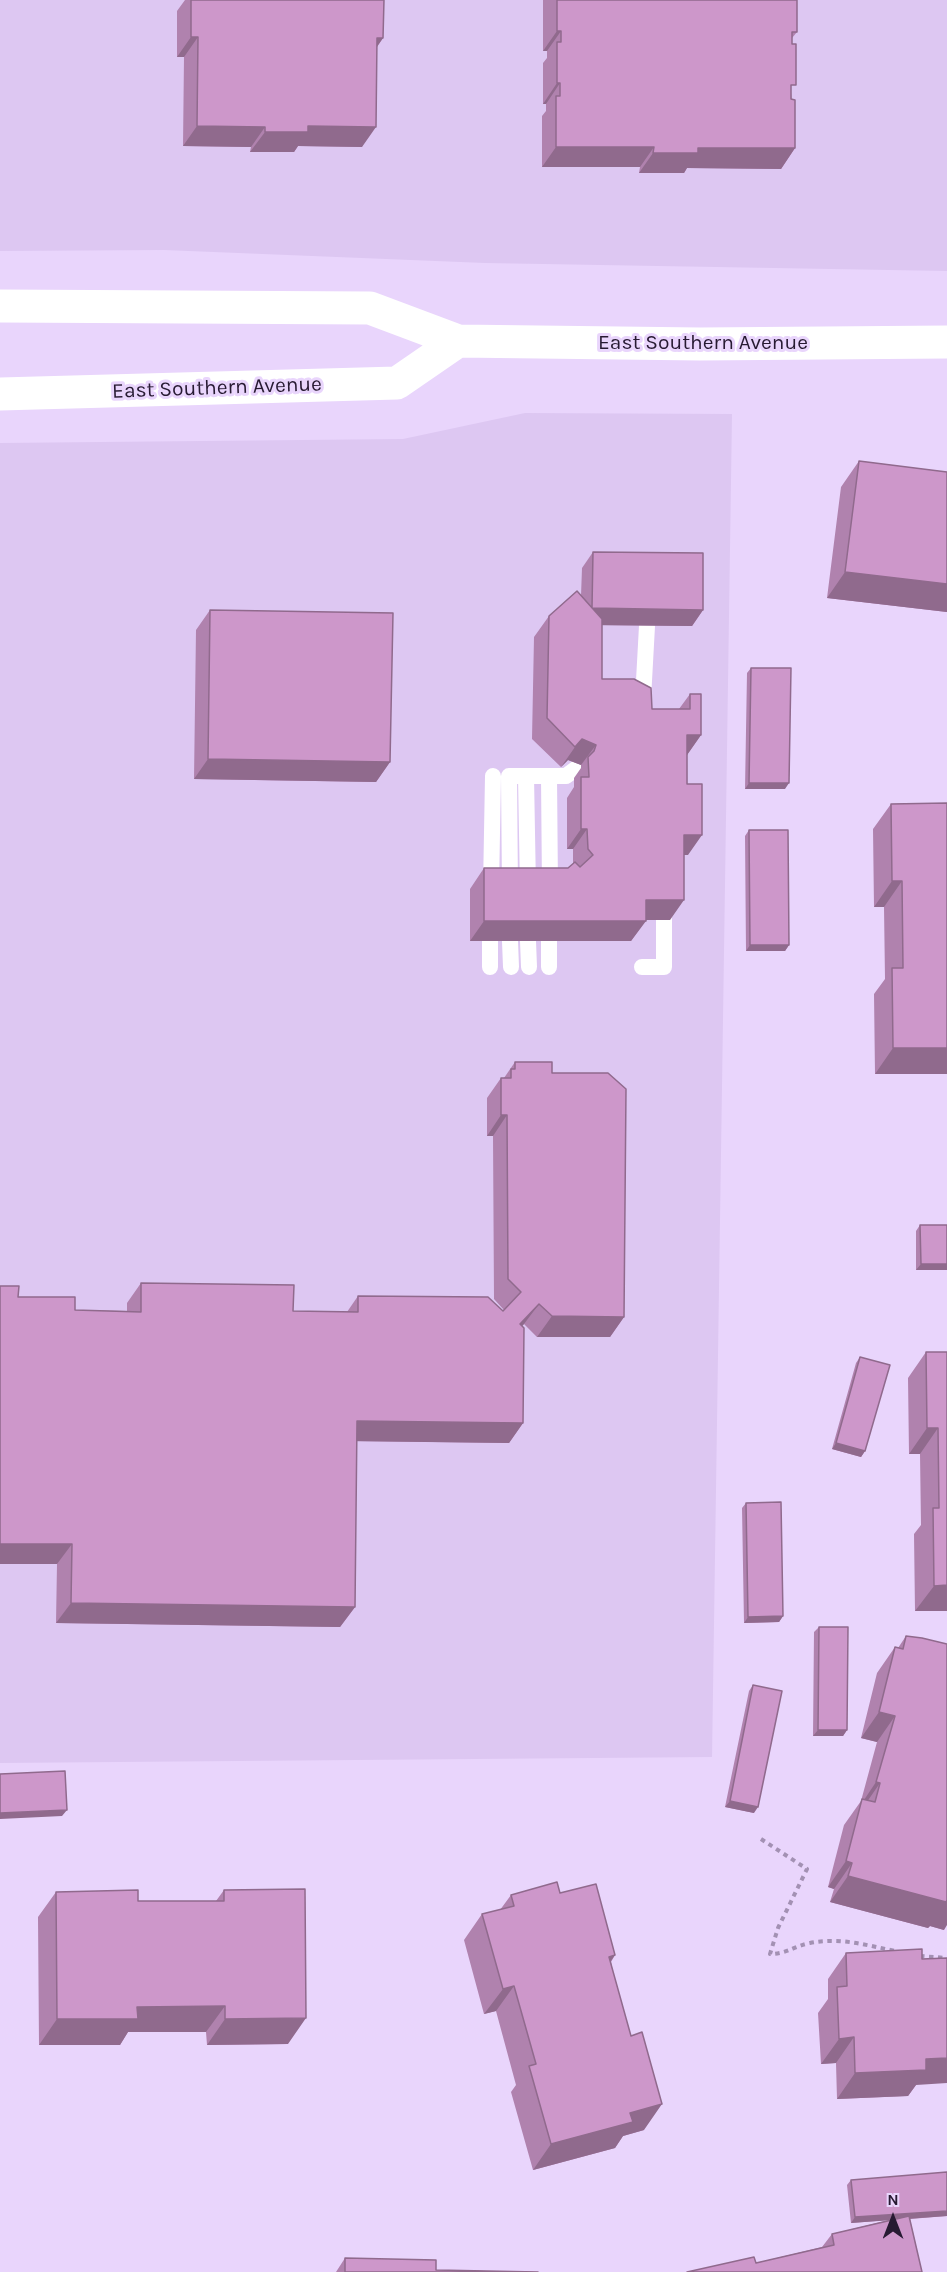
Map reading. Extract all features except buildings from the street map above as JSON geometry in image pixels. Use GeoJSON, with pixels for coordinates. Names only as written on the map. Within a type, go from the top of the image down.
{"type":"FeatureCollection","features":[{"type":"Feature","properties":{"kind":"main road","name":"East Southern Avenue"},"geometry":{"type":"LineString","coordinates":[[0,306],[370,308],[458,341],[700,344],[947,342]]}},
{"type":"Feature","properties":{"kind":"main road","name":"East Southern Avenue"},"geometry":{"type":"LineString","coordinates":[[0,394],[396,382],[458,341]]}},
{"type":"Feature","properties":{"kind":"lane"},"geometry":{"type":"LineString","coordinates":[[647,626],[640,704],[661,710]]}},
{"type":"Feature","properties":{"kind":"lane"},"geometry":{"type":"LineString","coordinates":[[510,888],[509,776],[566,776],[581,765]]}},
{"type":"Feature","properties":{"kind":"lane"},"geometry":{"type":"LineString","coordinates":[[491,888],[493,776]]}},
{"type":"Feature","properties":{"kind":"lane"},"geometry":{"type":"LineString","coordinates":[[526,776],[528,888]]}},
{"type":"Feature","properties":{"kind":"lane"},"geometry":{"type":"LineString","coordinates":[[549,776],[550,888]]}},
{"type":"Feature","properties":{"kind":"lane"},"geometry":{"type":"LineString","coordinates":[[642,968],[664,967],[664,920]]}},
{"type":"Feature","properties":{"kind":"lane"},"geometry":{"type":"LineString","coordinates":[[490,941],[490,968]]}},
{"type":"Feature","properties":{"kind":"lane"},"geometry":{"type":"LineString","coordinates":[[510,941],[511,968]]}},
{"type":"Feature","properties":{"kind":"lane"},"geometry":{"type":"LineString","coordinates":[[528,941],[529,968]]}},
{"type":"Feature","properties":{"kind":"lane"},"geometry":{"type":"LineString","coordinates":[[549,941],[549,968]]}},
{"type":"Feature","properties":{"kind":"path"},"geometry":{"type":"LineString","coordinates":[[761,1839],[807,1869],[778,1928],[770,1954],[785,1954],[796,1946],[832,1940],[902,1953]]}},
{"type":"Feature","properties":{"kind":"path"},"geometry":{"type":"LineString","coordinates":[[913,1954],[947,1958]]}},
{"type":"Feature","properties":{"kind":"shaded area"},"geometry":{"type":"Polygon","coordinates":[[[0,0],[947,0],[947,271],[485,263],[164,250],[0,251],[0,0]]]}},
{"type":"Feature","properties":{"kind":"shaded area"},"geometry":{"type":"Polygon","coordinates":[[[525,413],[732,414],[712,1757],[0,1763],[0,443],[403,439],[525,413]]]}}]}
